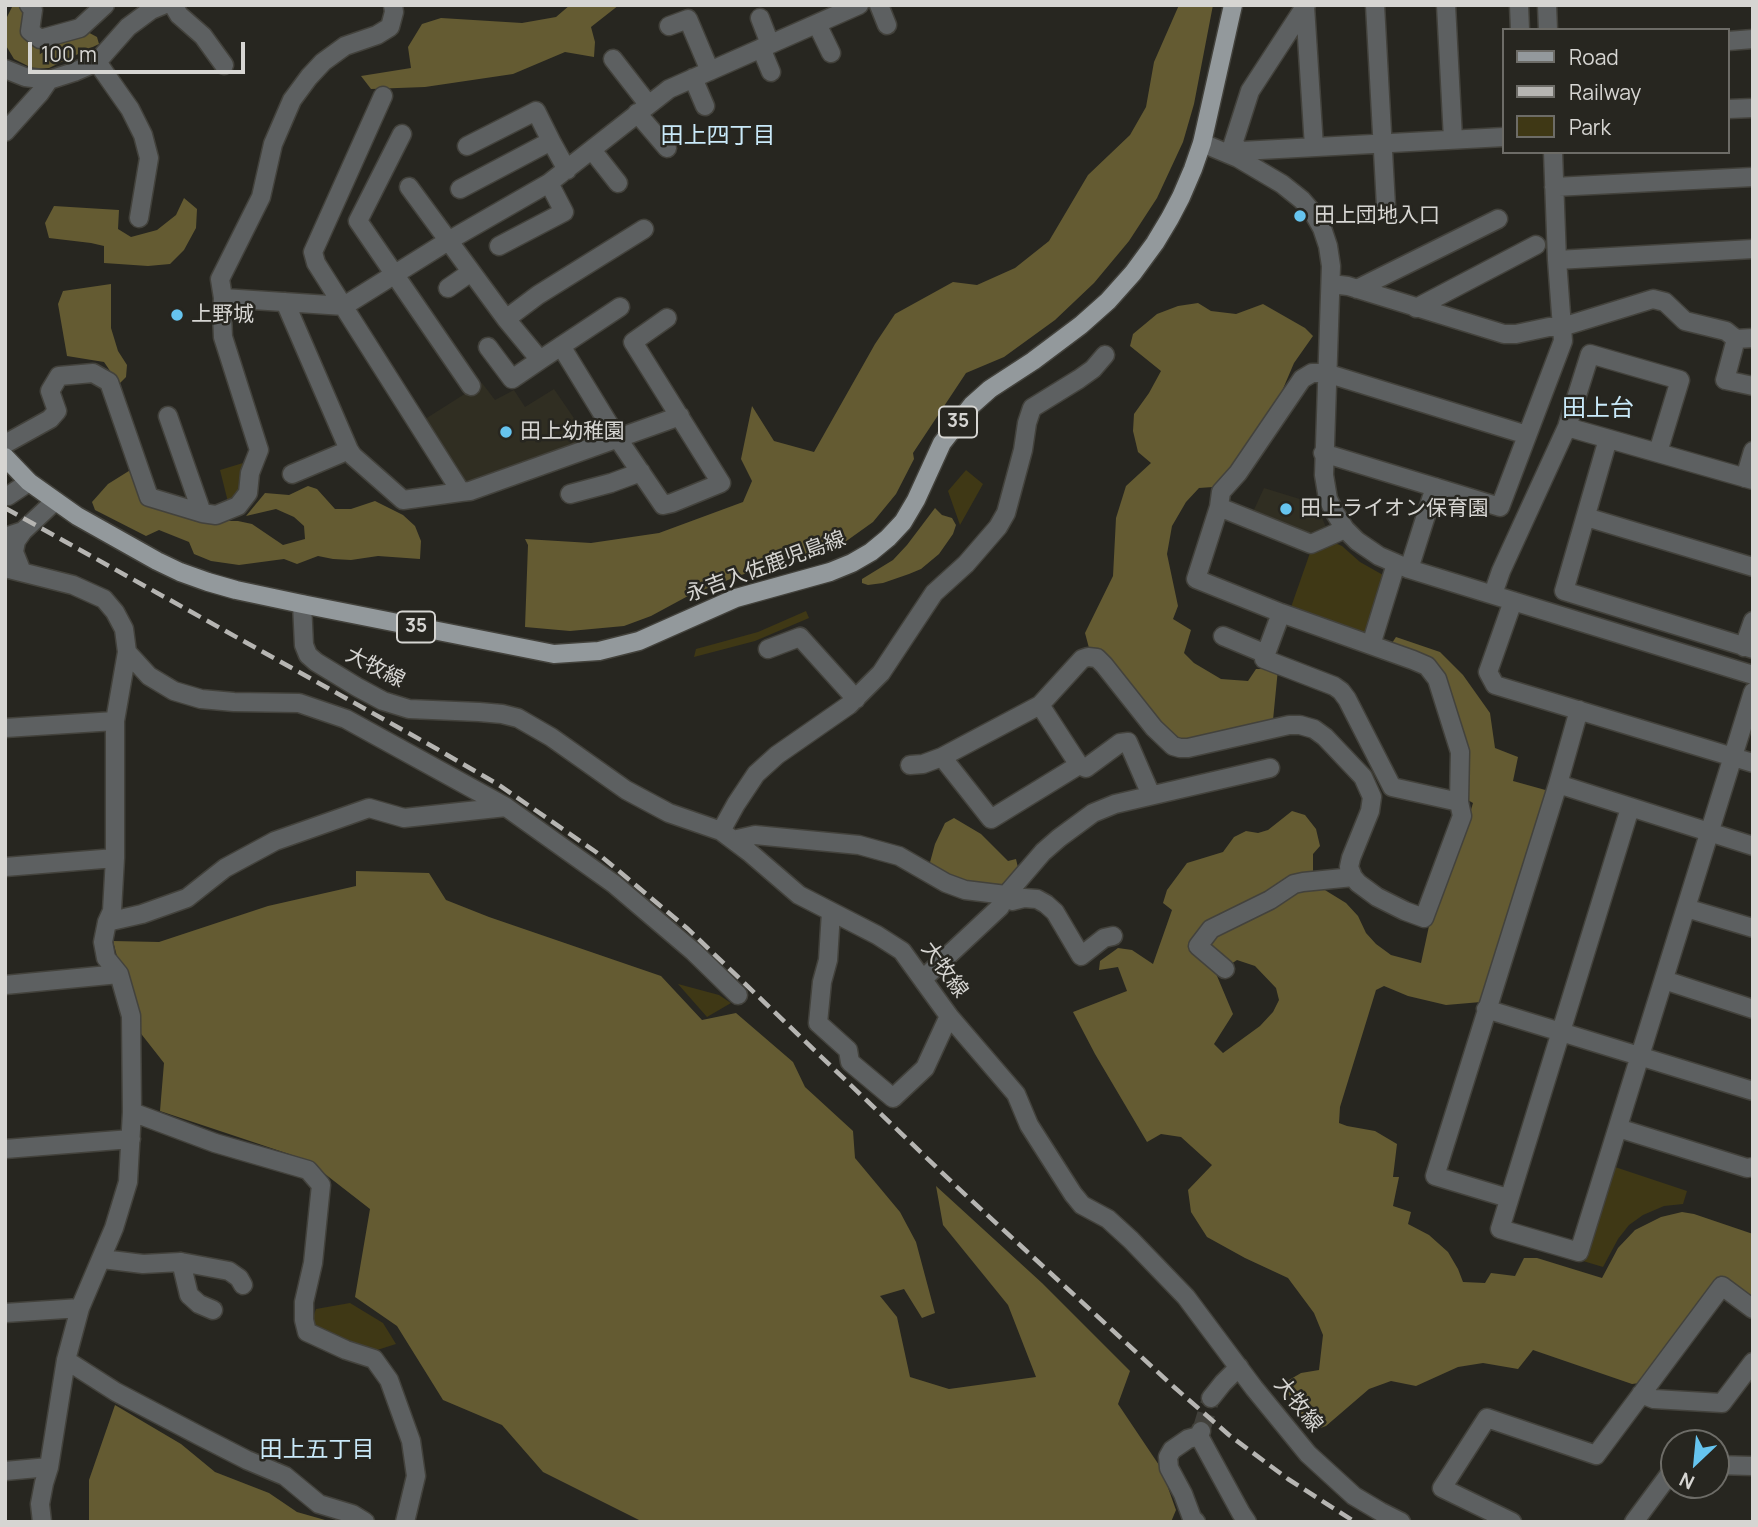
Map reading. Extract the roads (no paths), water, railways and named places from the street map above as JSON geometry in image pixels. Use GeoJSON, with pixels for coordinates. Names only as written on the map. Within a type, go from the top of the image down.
{"type":"FeatureCollection","features":[{"type":"Feature","properties":{"kind":"main road","name":"永吉入佐鹿児島線"},"geometry":{"type":"LineString","coordinates":[[5,457],[29,482],[55,501],[89,523],[180,572],[236,590],[554,654],[599,651],[639,641],[736,598],[830,572],[871,552],[904,522],[943,443],[972,405],[990,389],[1081,325],[1108,301],[1155,243],[1170,218],[1202,144],[1233,5]]}},
{"type":"Feature","properties":{"kind":"street"},"geometry":{"type":"LineString","coordinates":[[29,5],[33,10],[30,31],[40,39],[80,28],[105,5]]}},
{"type":"Feature","properties":{"kind":"street"},"geometry":{"type":"LineString","coordinates":[[5,69],[25,77],[49,80],[74,72],[97,62],[128,27],[151,10],[163,5]]}},
{"type":"Feature","properties":{"kind":"street"},"geometry":{"type":"LineString","coordinates":[[173,5],[179,15],[203,36],[224,65]]}},
{"type":"Feature","properties":{"kind":"street"},"geometry":{"type":"LineString","coordinates":[[5,443],[50,419],[57,411],[50,391],[59,376],[93,373],[108,382],[149,497],[216,515],[238,506],[248,493],[250,473],[259,450],[223,337],[220,279],[261,197],[273,144],[292,100],[323,61],[345,46],[377,35],[390,27],[393,5]]}},
{"type":"Feature","properties":{"kind":"street"},"geometry":{"type":"LineString","coordinates":[[223,298],[344,306],[448,241],[549,183],[668,89],[817,24],[833,10],[859,5]]}},
{"type":"Feature","properties":{"kind":"street"},"geometry":{"type":"LineString","coordinates":[[879,5],[887,25]]}},
{"type":"Feature","properties":{"kind":"street"},"geometry":{"type":"LineString","coordinates":[[1375,5],[1386,206]]}},
{"type":"Feature","properties":{"kind":"street"},"geometry":{"type":"LineString","coordinates":[[1446,5],[1453,139]]}},
{"type":"Feature","properties":{"kind":"street"},"geometry":{"type":"LineString","coordinates":[[1519,5],[1520,28]]}},
{"type":"Feature","properties":{"kind":"street"},"geometry":{"type":"LineString","coordinates":[[1547,5],[1548,28]]}},
{"type":"Feature","properties":{"kind":"street"},"geometry":{"type":"LineString","coordinates":[[1240,155],[1233,144],[1250,90],[1306,6]]}},
{"type":"Feature","properties":{"kind":"street"},"geometry":{"type":"LineString","coordinates":[[1306,6],[1314,147]]}},
{"type":"Feature","properties":{"kind":"street"},"geometry":{"type":"LineString","coordinates":[[760,18],[771,72]]}},
{"type":"Feature","properties":{"kind":"street"},"geometry":{"type":"LineString","coordinates":[[669,26],[688,19],[702,74],[705,106]]}},
{"type":"Feature","properties":{"kind":"street"},"geometry":{"type":"LineString","coordinates":[[817,24],[831,53]]}},
{"type":"Feature","properties":{"kind":"street"},"geometry":{"type":"LineString","coordinates":[[1730,41],[1753,39]]}},
{"type":"Feature","properties":{"kind":"street"},"geometry":{"type":"LineString","coordinates":[[613,59],[667,148]]}},
{"type":"Feature","properties":{"kind":"street"},"geometry":{"type":"LineString","coordinates":[[97,62],[130,109],[143,135],[149,158],[139,218]]}},
{"type":"Feature","properties":{"kind":"street"},"geometry":{"type":"LineString","coordinates":[[5,132],[49,80]]}},
{"type":"Feature","properties":{"kind":"street"},"geometry":{"type":"LineString","coordinates":[[383,96],[313,252],[316,263],[461,492]]}},
{"type":"Feature","properties":{"kind":"street"},"geometry":{"type":"LineString","coordinates":[[1730,109],[1753,108]]}},
{"type":"Feature","properties":{"kind":"street"},"geometry":{"type":"LineString","coordinates":[[467,146],[537,111],[567,170]]}},
{"type":"Feature","properties":{"kind":"street"},"geometry":{"type":"LineString","coordinates":[[402,134],[358,221],[471,386]]}},
{"type":"Feature","properties":{"kind":"street"},"geometry":{"type":"LineString","coordinates":[[1240,155],[1314,147],[1502,137]]}},
{"type":"Feature","properties":{"kind":"street"},"geometry":{"type":"LineString","coordinates":[[460,188],[551,141]]}},
{"type":"Feature","properties":{"kind":"street"},"geometry":{"type":"LineString","coordinates":[[1202,144],[1240,155],[1282,184],[1314,214],[1322,228],[1331,267],[1324,475],[1328,499],[1345,529],[1368,550],[1403,566],[1753,675]]}},
{"type":"Feature","properties":{"kind":"street"},"geometry":{"type":"LineString","coordinates":[[592,150],[618,183]]}},
{"type":"Feature","properties":{"kind":"street"},"geometry":{"type":"LineString","coordinates":[[1323,453],[1500,507],[1563,341],[1553,154]]}},
{"type":"Feature","properties":{"kind":"street"},"geometry":{"type":"LineString","coordinates":[[1554,187],[1753,177]]}},
{"type":"Feature","properties":{"kind":"street"},"geometry":{"type":"LineString","coordinates":[[499,246],[564,212],[549,183]]}},
{"type":"Feature","properties":{"kind":"street"},"geometry":{"type":"LineString","coordinates":[[408,187],[506,319],[540,360]]}},
{"type":"Feature","properties":{"kind":"street"},"geometry":{"type":"LineString","coordinates":[[1357,289],[1498,219]]}},
{"type":"Feature","properties":{"kind":"street"},"geometry":{"type":"LineString","coordinates":[[506,319],[538,295],[644,229]]}},
{"type":"Feature","properties":{"kind":"street"},"geometry":{"type":"LineString","coordinates":[[1416,308],[1536,245]]}},
{"type":"Feature","properties":{"kind":"street"},"geometry":{"type":"LineString","coordinates":[[1557,260],[1753,249]]}},
{"type":"Feature","properties":{"kind":"street"},"geometry":{"type":"LineString","coordinates":[[448,288],[471,272]]}},
{"type":"Feature","properties":{"kind":"street"},"geometry":{"type":"LineString","coordinates":[[1331,284],[1357,289],[1504,334],[1562,327],[1653,299],[1665,302],[1685,321],[1744,338],[1725,380],[1753,386]]}},
{"type":"Feature","properties":{"kind":"street"},"geometry":{"type":"LineString","coordinates":[[285,302],[353,471]]}},
{"type":"Feature","properties":{"kind":"street"},"geometry":{"type":"LineString","coordinates":[[488,347],[512,379],[620,307]]}},
{"type":"Feature","properties":{"kind":"street"},"geometry":{"type":"LineString","coordinates":[[561,346],[618,439],[663,505],[673,503],[721,483],[633,342],[667,318]]}},
{"type":"Feature","properties":{"kind":"street"},"geometry":{"type":"LineString","coordinates":[[1493,594],[1567,427],[1590,354],[1679,380],[1658,452]]}},
{"type":"Feature","properties":{"kind":"street"},"geometry":{"type":"LineString","coordinates":[[1105,355],[1093,369],[1032,408],[1008,503],[998,527],[934,593],[888,664],[856,699],[777,755],[756,774],[736,804],[727,835],[755,835],[859,845],[898,856],[946,883],[965,890],[1006,895],[1012,901],[1037,899],[1055,912],[1081,956],[1104,938],[1114,936]]}},
{"type":"Feature","properties":{"kind":"street"},"geometry":{"type":"LineString","coordinates":[[910,765],[923,764],[942,757],[1040,705],[1082,659],[1097,658],[1154,728],[1173,746],[1188,748],[1289,725],[1314,729],[1325,737],[1363,777],[1372,797],[1370,811],[1351,858],[1349,867],[1353,877],[1377,897],[1424,918],[1462,816],[1459,802],[1460,752],[1437,679],[1427,666],[1195,579],[1219,507],[1221,492],[1238,473],[1302,379],[1312,373],[1326,373],[1527,435]]}},
{"type":"Feature","properties":{"kind":"street"},"geometry":{"type":"LineString","coordinates":[[168,416],[202,513]]}},
{"type":"Feature","properties":{"kind":"street"},"geometry":{"type":"LineString","coordinates":[[292,474],[344,452],[354,456],[403,500],[470,491],[680,416]]}},
{"type":"Feature","properties":{"kind":"street"},"geometry":{"type":"LineString","coordinates":[[1567,427],[1749,479],[1753,451]]}},
{"type":"Feature","properties":{"kind":"street"},"geometry":{"type":"LineString","coordinates":[[1608,439],[1564,591],[1749,648],[1753,621]]}},
{"type":"Feature","properties":{"kind":"street"},"geometry":{"type":"LineString","coordinates":[[570,494],[640,472]]}},
{"type":"Feature","properties":{"kind":"street"},"geometry":{"type":"LineString","coordinates":[[5,495],[8,496],[29,482]]}},
{"type":"Feature","properties":{"kind":"street"},"geometry":{"type":"LineString","coordinates":[[1371,645],[1434,487]]}},
{"type":"Feature","properties":{"kind":"street"},"geometry":{"type":"LineString","coordinates":[[42,1522],[40,1504],[49,1467],[66,1360],[80,1308],[114,1228],[128,1182],[132,1112],[131,1016],[119,974],[106,958],[103,942],[112,911],[116,721],[127,652],[124,629],[104,599],[74,585],[14,570],[16,541],[10,535],[55,501]]}},
{"type":"Feature","properties":{"kind":"street"},"geometry":{"type":"LineString","coordinates":[[1219,507],[1311,544],[1345,529]]}},
{"type":"Feature","properties":{"kind":"street"},"geometry":{"type":"LineString","coordinates":[[1586,517],[1753,567]]}},
{"type":"Feature","properties":{"kind":"street"},"geometry":{"type":"LineString","coordinates":[[1513,601],[1488,672],[1496,685],[1753,763]]}},
{"type":"Feature","properties":{"kind":"street","name":"大牧線"},"geometry":{"type":"LineString","coordinates":[[302,604],[304,645],[309,655],[357,687],[383,701],[409,709],[479,712],[518,718],[551,737],[626,790],[669,813],[727,835],[799,895],[902,951],[949,1016],[1016,1094],[1029,1125],[1082,1205],[1108,1219],[1186,1297],[1291,1434],[1333,1479],[1354,1496],[1401,1522]]}},
{"type":"Feature","properties":{"kind":"street"},"geometry":{"type":"LineString","coordinates":[[1281,612],[1264,659],[1341,691],[1392,787],[1459,802]]}},
{"type":"Feature","properties":{"kind":"street"},"geometry":{"type":"LineString","coordinates":[[1223,636],[1266,654]]}},
{"type":"Feature","properties":{"kind":"street"},"geometry":{"type":"LineString","coordinates":[[768,649],[800,637],[856,699]]}},
{"type":"Feature","properties":{"kind":"street"},"geometry":{"type":"LineString","coordinates":[[127,652],[149,676],[174,691],[201,699],[299,703],[346,719],[506,807],[614,884],[694,952],[738,995]]}},
{"type":"Feature","properties":{"kind":"street"},"geometry":{"type":"LineString","coordinates":[[1630,808],[1500,1228],[1579,1252],[1753,692]]}},
{"type":"Feature","properties":{"kind":"street"},"geometry":{"type":"LineString","coordinates":[[1040,705],[1079,765],[1086,768],[1120,743],[1128,742],[1151,795]]}},
{"type":"Feature","properties":{"kind":"street"},"geometry":{"type":"LineString","coordinates":[[1508,1198],[1435,1176],[1579,710]]}},
{"type":"Feature","properties":{"kind":"street"},"geometry":{"type":"LineString","coordinates":[[5,728],[116,721]]}},
{"type":"Feature","properties":{"kind":"street"},"geometry":{"type":"LineString","coordinates":[[942,757],[991,819],[1079,765]]}},
{"type":"Feature","properties":{"kind":"street"},"geometry":{"type":"LineString","coordinates":[[923,979],[1000,907],[1006,895],[1044,852],[1093,813],[1115,804],[1270,768]]}},
{"type":"Feature","properties":{"kind":"street"},"geometry":{"type":"LineString","coordinates":[[1558,784],[1753,846]]}},
{"type":"Feature","properties":{"kind":"street"},"geometry":{"type":"LineString","coordinates":[[107,922],[142,914],[187,898],[225,868],[275,841],[369,808],[404,818],[506,807]]}},
{"type":"Feature","properties":{"kind":"street"},"geometry":{"type":"LineString","coordinates":[[5,867],[114,858]]}},
{"type":"Feature","properties":{"kind":"street"},"geometry":{"type":"LineString","coordinates":[[1225,969],[1198,946],[1211,929],[1270,900],[1294,884],[1353,877]]}},
{"type":"Feature","properties":{"kind":"street"},"geometry":{"type":"LineString","coordinates":[[1686,908],[1753,928]]}},
{"type":"Feature","properties":{"kind":"street"},"geometry":{"type":"LineString","coordinates":[[831,912],[828,960],[822,982],[818,1023],[848,1050],[850,1062],[893,1098],[925,1068],[949,1016]]}},
{"type":"Feature","properties":{"kind":"street"},"geometry":{"type":"LineString","coordinates":[[5,985],[119,974]]}},
{"type":"Feature","properties":{"kind":"street"},"geometry":{"type":"LineString","coordinates":[[1664,981],[1753,1009]]}},
{"type":"Feature","properties":{"kind":"street"},"geometry":{"type":"LineString","coordinates":[[1486,1009],[1753,1091]]}},
{"type":"Feature","properties":{"kind":"street"},"geometry":{"type":"LineString","coordinates":[[132,1112],[215,1143],[308,1170],[321,1185],[313,1263],[304,1302],[304,1320],[307,1332],[346,1350],[374,1359],[389,1380],[411,1441],[416,1476],[405,1522]]}},
{"type":"Feature","properties":{"kind":"street"},"geometry":{"type":"LineString","coordinates":[[1618,1128],[1747,1168],[1753,1167]]}},
{"type":"Feature","properties":{"kind":"street"},"geometry":{"type":"LineString","coordinates":[[5,1149],[131,1139]]}},
{"type":"Feature","properties":{"kind":"street"},"geometry":{"type":"LineString","coordinates":[[102,1259],[143,1264],[181,1262],[229,1271],[239,1278],[243,1285]]}},
{"type":"Feature","properties":{"kind":"street"},"geometry":{"type":"LineString","coordinates":[[181,1262],[189,1295],[212,1310]]}},
{"type":"Feature","properties":{"kind":"street"},"geometry":{"type":"LineString","coordinates":[[1512,1522],[1442,1488],[1487,1418],[1596,1455],[1722,1286],[1753,1308]]}},
{"type":"Feature","properties":{"kind":"street"},"geometry":{"type":"LineString","coordinates":[[5,1314],[80,1308]]}},
{"type":"Feature","properties":{"kind":"street"},"geometry":{"type":"LineString","coordinates":[[66,1360],[116,1392],[247,1460],[285,1476],[319,1504],[352,1514],[365,1522]]}},
{"type":"Feature","properties":{"kind":"street"},"geometry":{"type":"LineString","coordinates":[[1641,1394],[1654,1399],[1722,1403],[1753,1362]]}},
{"type":"Feature","properties":{"kind":"street"},"geometry":{"type":"LineString","coordinates":[[1210,1398],[1239,1367]]}},
{"type":"Feature","properties":{"kind":"street"},"geometry":{"type":"LineString","coordinates":[[1196,1522],[1168,1468],[1168,1457],[1172,1450],[1200,1434],[1247,1522]]}},
{"type":"Feature","properties":{"kind":"street"},"geometry":{"type":"LineString","coordinates":[[1730,1465],[1753,1466]]}},
{"type":"Feature","properties":{"kind":"street"},"geometry":{"type":"LineString","coordinates":[[5,1471],[49,1467]]}},
{"type":"Feature","properties":{"kind":"street"},"geometry":{"type":"LineString","coordinates":[[1634,1522],[1660,1487]]}},
{"type":"Feature","properties":{"kind":"tunnel"},"geometry":{"type":"LineString","coordinates":[[1201,1431],[1211,1398]]}},
{"type":"Feature","properties":{"kind":"railway"},"geometry":{"type":"LineString","coordinates":[[5,508],[499,785],[596,852],[688,929],[957,1187],[1174,1387],[1229,1435],[1288,1479],[1355,1522]]}},
{"type":"Feature","properties":{"kind":"place","name":"田上団地入口"},"geometry":{"type":"Point","coordinates":[1300,216]}},
{"type":"Feature","properties":{"kind":"place","name":"上野城"},"geometry":{"type":"Point","coordinates":[177,315]}},
{"type":"Feature","properties":{"kind":"place","name":"田上幼稚園"},"geometry":{"type":"Point","coordinates":[506,432]}},
{"type":"Feature","properties":{"kind":"place","name":"田上ライオン保育園"},"geometry":{"type":"Point","coordinates":[1286,509]}},
{"type":"Feature","properties":{"kind":"district","name":"田上四丁目"},"geometry":{"type":"Point","coordinates":[718,137]}},
{"type":"Feature","properties":{"kind":"district","name":"田上台"},"geometry":{"type":"Point","coordinates":[1598,409]}},
{"type":"Feature","properties":{"kind":"district","name":"田上五丁目"},"geometry":{"type":"Point","coordinates":[317,1451]}}]}
